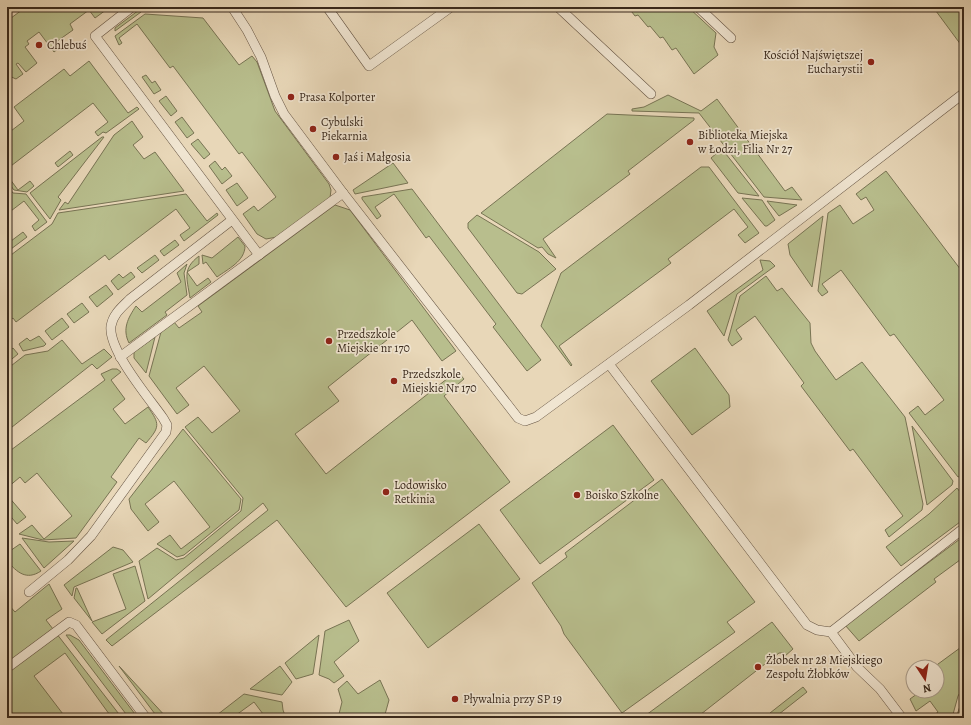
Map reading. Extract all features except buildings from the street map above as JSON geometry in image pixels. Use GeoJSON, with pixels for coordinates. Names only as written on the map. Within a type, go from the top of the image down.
{"type":"FeatureCollection","features":[{"type":"Feature","properties":{"kind":"lane"},"geometry":{"type":"LineString","coordinates":[[232,7],[248,30],[261,57],[275,96],[284,114],[342,193],[518,418],[525,421],[536,417],[610,364],[964,93]]}},
{"type":"Feature","properties":{"kind":"lane"},"geometry":{"type":"LineString","coordinates":[[327,7],[369,66],[450,7]]}},
{"type":"Feature","properties":{"kind":"lane"},"geometry":{"type":"LineString","coordinates":[[558,7],[651,94]]}},
{"type":"Feature","properties":{"kind":"lane"},"geometry":{"type":"LineString","coordinates":[[698,7],[731,38]]}},
{"type":"Feature","properties":{"kind":"lane"},"geometry":{"type":"LineString","coordinates":[[126,8],[95,36],[259,255]]}},
{"type":"Feature","properties":{"kind":"lane"},"geometry":{"type":"LineString","coordinates":[[120,357],[342,193]]}},
{"type":"Feature","properties":{"kind":"lane"},"geometry":{"type":"LineString","coordinates":[[29,592],[68,560],[91,536],[166,432],[167,425],[163,418],[120,357],[112,343],[111,326],[118,311],[130,299],[232,220]]}},
{"type":"Feature","properties":{"kind":"lane"},"geometry":{"type":"LineString","coordinates":[[610,364],[807,625],[817,630],[831,632],[857,667],[880,689],[902,718]]}},
{"type":"Feature","properties":{"kind":"lane"},"geometry":{"type":"LineString","coordinates":[[831,632],[964,528]]}},
{"type":"Feature","properties":{"kind":"lane"},"geometry":{"type":"LineString","coordinates":[[7,668],[69,622],[76,625],[146,718]]}},
{"type":"Feature","properties":{"kind":"green space"},"geometry":{"type":"Polygon","coordinates":[[[26,7],[101,7],[103,9],[110,7],[95,18],[89,10],[70,24],[73,30],[56,42],[59,48],[54,52],[39,32],[27,41],[29,44],[25,47],[37,63],[26,72],[18,63],[16,64],[23,74],[16,79],[7,75],[7,21],[26,7]]]}},
{"type":"Feature","properties":{"kind":"green space"},"geometry":{"type":"Polygon","coordinates":[[[145,7],[206,7],[207,9],[147,9],[145,7]]]}},
{"type":"Feature","properties":{"kind":"green space"},"geometry":{"type":"Polygon","coordinates":[[[628,7],[688,7],[716,33],[714,47],[718,55],[694,74],[676,48],[672,50],[663,37],[660,38],[650,26],[648,27],[638,15],[635,16],[628,7]]]}},
{"type":"Feature","properties":{"kind":"green space"},"geometry":{"type":"Polygon","coordinates":[[[933,7],[964,7],[964,49],[933,7]]]}},
{"type":"Feature","properties":{"kind":"green space"},"geometry":{"type":"Polygon","coordinates":[[[139,10],[141,12],[115,31],[115,28],[139,10]]]}},
{"type":"Feature","properties":{"kind":"green space"},"geometry":{"type":"Polygon","coordinates":[[[145,14],[203,18],[239,65],[252,56],[257,62],[275,111],[329,184],[331,190],[330,198],[277,237],[266,239],[257,234],[243,214],[254,206],[258,211],[276,197],[242,152],[239,154],[173,66],[170,68],[137,24],[119,38],[122,43],[119,45],[115,36],[145,14]]]}},
{"type":"Feature","properties":{"kind":"green space"},"geometry":{"type":"Polygon","coordinates":[[[89,61],[128,113],[137,107],[139,109],[106,133],[103,132],[98,136],[95,132],[108,122],[93,103],[7,169],[7,134],[24,121],[14,107],[64,69],[70,76],[89,61]]]}},
{"type":"Feature","properties":{"kind":"green space"},"geometry":{"type":"Polygon","coordinates":[[[146,75],[152,83],[155,81],[161,90],[154,94],[142,77],[146,75]]]}},
{"type":"Feature","properties":{"kind":"green space"},"geometry":{"type":"Polygon","coordinates":[[[668,95],[701,111],[717,99],[785,191],[792,187],[802,200],[764,197],[699,113],[632,111],[632,109],[644,107],[668,95]]]}},
{"type":"Feature","properties":{"kind":"green space"},"geometry":{"type":"Polygon","coordinates":[[[166,96],[177,111],[171,116],[159,101],[166,96]]]}},
{"type":"Feature","properties":{"kind":"green space"},"geometry":{"type":"Polygon","coordinates":[[[607,114],[694,118],[694,120],[628,171],[630,174],[543,239],[556,258],[548,254],[542,247],[538,248],[481,213],[607,114]]]}},
{"type":"Feature","properties":{"kind":"green space"},"geometry":{"type":"Polygon","coordinates":[[[182,117],[194,133],[187,138],[175,122],[182,117]]]}},
{"type":"Feature","properties":{"kind":"green space"},"geometry":{"type":"Polygon","coordinates":[[[132,121],[143,137],[133,145],[144,159],[155,152],[184,191],[59,210],[65,202],[68,204],[114,135],[132,121]]]}},
{"type":"Feature","properties":{"kind":"green space"},"geometry":{"type":"Polygon","coordinates":[[[102,137],[104,137],[58,197],[61,200],[50,219],[30,193],[102,137]]]}},
{"type":"Feature","properties":{"kind":"green space"},"geometry":{"type":"Polygon","coordinates":[[[198,139],[210,154],[204,159],[191,144],[198,139]]]}},
{"type":"Feature","properties":{"kind":"green space"},"geometry":{"type":"Polygon","coordinates":[[[722,149],[759,196],[738,193],[711,158],[722,149]]]}},
{"type":"Feature","properties":{"kind":"green space"},"geometry":{"type":"Polygon","coordinates":[[[70,151],[73,155],[58,167],[55,163],[70,151]]]}},
{"type":"Feature","properties":{"kind":"green space"},"geometry":{"type":"Polygon","coordinates":[[[215,161],[222,170],[225,167],[232,176],[222,184],[209,166],[215,161]]]}},
{"type":"Feature","properties":{"kind":"green space"},"geometry":{"type":"Polygon","coordinates":[[[393,163],[408,183],[355,194],[353,190],[393,163]]]}},
{"type":"Feature","properties":{"kind":"green space"},"geometry":{"type":"Polygon","coordinates":[[[701,167],[709,167],[759,233],[745,243],[738,235],[748,227],[734,209],[668,259],[671,263],[559,346],[572,365],[571,366],[541,326],[561,273],[701,167]]]}},
{"type":"Feature","properties":{"kind":"green space"},"geometry":{"type":"Polygon","coordinates":[[[886,171],[964,274],[964,475],[958,477],[909,413],[918,406],[925,415],[944,400],[894,334],[890,336],[841,270],[822,284],[828,292],[822,296],[818,291],[828,213],[840,205],[853,224],[874,210],[866,197],[861,200],[856,194],[886,171]]]}},
{"type":"Feature","properties":{"kind":"green space"},"geometry":{"type":"Polygon","coordinates":[[[7,175],[18,190],[30,181],[34,186],[27,192],[14,190],[7,181],[7,175]]]}},
{"type":"Feature","properties":{"kind":"green space"},"geometry":{"type":"Polygon","coordinates":[[[237,183],[248,198],[237,206],[226,190],[237,183]]]}},
{"type":"Feature","properties":{"kind":"green space"},"geometry":{"type":"Polygon","coordinates":[[[7,185],[13,193],[26,194],[47,222],[35,231],[32,226],[39,220],[24,201],[7,214],[7,185]]]}},
{"type":"Feature","properties":{"kind":"green space"},"geometry":{"type":"Polygon","coordinates":[[[412,189],[541,360],[527,371],[493,327],[496,324],[429,236],[426,238],[394,194],[375,207],[381,216],[377,219],[362,199],[362,197],[412,189]]]}},
{"type":"Feature","properties":{"kind":"green space"},"geometry":{"type":"Polygon","coordinates":[[[186,194],[207,221],[217,213],[218,215],[184,241],[180,235],[190,228],[176,209],[109,260],[105,255],[16,322],[13,318],[7,323],[7,258],[52,224],[58,213],[186,194]]]}},
{"type":"Feature","properties":{"kind":"green space"},"geometry":{"type":"Polygon","coordinates":[[[742,198],[762,200],[775,220],[765,226],[742,198]]]}},
{"type":"Feature","properties":{"kind":"green space"},"geometry":{"type":"Polygon","coordinates":[[[767,201],[797,205],[779,216],[767,201]]]}},
{"type":"Feature","properties":{"kind":"green space"},"geometry":{"type":"Polygon","coordinates":[[[335,205],[350,210],[456,351],[442,361],[412,320],[328,387],[339,401],[295,434],[326,474],[457,371],[464,379],[444,396],[510,482],[346,607],[277,520],[112,646],[106,640],[268,510],[263,503],[148,599],[139,561],[157,548],[176,560],[184,558],[241,511],[243,498],[185,427],[198,417],[212,433],[240,411],[204,366],[176,388],[189,405],[177,414],[149,376],[161,332],[174,322],[179,328],[202,312],[198,306],[335,205]]]}},
{"type":"Feature","properties":{"kind":"green space"},"geometry":{"type":"Polygon","coordinates":[[[477,215],[539,252],[556,269],[522,294],[517,293],[468,228],[468,223],[477,215]]]}},
{"type":"Feature","properties":{"kind":"green space"},"geometry":{"type":"Polygon","coordinates":[[[823,216],[812,287],[790,255],[788,244],[823,216]]]}},
{"type":"Feature","properties":{"kind":"green space"},"geometry":{"type":"Polygon","coordinates":[[[23,232],[27,237],[11,249],[7,244],[23,232]]]}},
{"type":"Feature","properties":{"kind":"green space"},"geometry":{"type":"Polygon","coordinates":[[[238,237],[245,246],[242,256],[235,264],[217,277],[206,262],[203,264],[202,255],[212,258],[238,237]]]}},
{"type":"Feature","properties":{"kind":"green space"},"geometry":{"type":"Polygon","coordinates":[[[175,240],[179,245],[164,256],[160,251],[175,240]]]}},
{"type":"Feature","properties":{"kind":"green space"},"geometry":{"type":"Polygon","coordinates":[[[155,255],[159,260],[142,273],[137,268],[155,255]]]}},
{"type":"Feature","properties":{"kind":"green space"},"geometry":{"type":"Polygon","coordinates":[[[199,256],[199,264],[188,272],[190,265],[199,256]]]}},
{"type":"Feature","properties":{"kind":"green space"},"geometry":{"type":"Polygon","coordinates":[[[760,260],[770,261],[775,266],[737,294],[724,336],[707,311],[763,270],[760,260]]]}},
{"type":"Feature","properties":{"kind":"green space"},"geometry":{"type":"Polygon","coordinates":[[[187,264],[184,273],[187,295],[165,312],[167,315],[129,343],[126,328],[136,306],[142,312],[181,282],[177,273],[187,264]]]}},
{"type":"Feature","properties":{"kind":"green space"},"geometry":{"type":"Polygon","coordinates":[[[131,272],[135,277],[118,290],[111,281],[119,274],[123,278],[131,272]]]}},
{"type":"Feature","properties":{"kind":"green space"},"geometry":{"type":"Polygon","coordinates":[[[187,273],[197,286],[208,278],[211,282],[190,298],[187,273]]]}},
{"type":"Feature","properties":{"kind":"green space"},"geometry":{"type":"Polygon","coordinates":[[[766,276],[777,291],[782,288],[810,323],[811,343],[836,380],[862,362],[905,417],[923,504],[922,510],[889,537],[885,530],[903,516],[853,449],[850,451],[801,386],[804,383],[755,316],[736,330],[742,339],[732,346],[728,340],[740,296],[766,276]]]}},
{"type":"Feature","properties":{"kind":"green space"},"geometry":{"type":"Polygon","coordinates":[[[106,285],[113,294],[97,307],[89,297],[106,285]]]}},
{"type":"Feature","properties":{"kind":"green space"},"geometry":{"type":"Polygon","coordinates":[[[82,303],[89,312],[74,323],[67,314],[82,303]]]}},
{"type":"Feature","properties":{"kind":"green space"},"geometry":{"type":"Polygon","coordinates":[[[62,318],[69,327],[52,340],[45,331],[62,318]]]}},
{"type":"Feature","properties":{"kind":"green space"},"geometry":{"type":"Polygon","coordinates":[[[39,336],[46,344],[44,346],[23,351],[19,344],[27,338],[30,341],[39,336]]]}},
{"type":"Feature","properties":{"kind":"green space"},"geometry":{"type":"Polygon","coordinates":[[[155,337],[146,373],[134,358],[134,352],[155,337]]]}},
{"type":"Feature","properties":{"kind":"green space"},"geometry":{"type":"Polygon","coordinates":[[[62,340],[82,364],[104,349],[112,357],[97,369],[92,364],[7,431],[7,369],[25,355],[48,351],[62,340]]]}},
{"type":"Feature","properties":{"kind":"green space"},"geometry":{"type":"Polygon","coordinates":[[[13,348],[18,354],[7,363],[7,353],[13,348]]]}},
{"type":"Feature","properties":{"kind":"green space"},"geometry":{"type":"Polygon","coordinates":[[[695,348],[729,395],[730,407],[692,435],[651,381],[695,348]]]}},
{"type":"Feature","properties":{"kind":"green space"},"geometry":{"type":"Polygon","coordinates":[[[112,369],[117,369],[121,372],[111,380],[125,399],[113,409],[125,424],[148,407],[155,418],[157,425],[154,433],[146,443],[139,438],[111,477],[117,482],[76,538],[43,540],[19,534],[32,525],[44,539],[72,516],[37,473],[25,483],[20,477],[7,488],[7,453],[105,380],[101,374],[112,369]]]}},
{"type":"Feature","properties":{"kind":"green space","name":"Boisko Szkolne"},"geometry":{"type":"Polygon","coordinates":[[[613,425],[654,480],[540,564],[500,510],[613,425]]]}},
{"type":"Feature","properties":{"kind":"green space"},"geometry":{"type":"Polygon","coordinates":[[[912,426],[953,481],[952,485],[927,505],[912,426]]]}},
{"type":"Feature","properties":{"kind":"green space"},"geometry":{"type":"Polygon","coordinates":[[[183,429],[241,499],[239,510],[184,555],[177,557],[157,544],[170,535],[181,549],[210,527],[174,481],[145,504],[159,522],[148,531],[131,509],[129,499],[183,429]]]}},
{"type":"Feature","properties":{"kind":"green space"},"geometry":{"type":"Polygon","coordinates":[[[662,479],[755,602],[727,622],[735,632],[622,713],[564,634],[561,626],[532,583],[567,557],[565,553],[662,479]]]}},
{"type":"Feature","properties":{"kind":"green space"},"geometry":{"type":"Polygon","coordinates":[[[957,488],[964,497],[964,519],[901,566],[886,547],[929,514],[957,488]]]}},
{"type":"Feature","properties":{"kind":"green space"},"geometry":{"type":"Polygon","coordinates":[[[7,495],[26,517],[17,524],[7,512],[7,495]]]}},
{"type":"Feature","properties":{"kind":"green space"},"geometry":{"type":"Polygon","coordinates":[[[479,524],[520,579],[428,648],[387,593],[479,524]]]}},
{"type":"Feature","properties":{"kind":"green space"},"geometry":{"type":"Polygon","coordinates":[[[964,536],[964,557],[934,579],[936,582],[859,641],[845,625],[964,536]]]}},
{"type":"Feature","properties":{"kind":"green space"},"geometry":{"type":"Polygon","coordinates":[[[22,538],[49,542],[74,541],[44,568],[22,538]]]}},
{"type":"Feature","properties":{"kind":"green space"},"geometry":{"type":"Polygon","coordinates":[[[20,544],[41,571],[31,575],[22,574],[14,569],[7,561],[7,553],[20,544]]]}},
{"type":"Feature","properties":{"kind":"green space"},"geometry":{"type":"Polygon","coordinates":[[[113,547],[123,550],[133,562],[74,587],[72,596],[64,585],[113,547]]]}},
{"type":"Feature","properties":{"kind":"green space"},"geometry":{"type":"Polygon","coordinates":[[[135,566],[145,601],[102,634],[92,622],[126,609],[113,574],[135,566]]]}},
{"type":"Feature","properties":{"kind":"green space"},"geometry":{"type":"Polygon","coordinates":[[[49,584],[62,609],[46,620],[122,718],[112,718],[65,653],[34,676],[66,718],[7,718],[7,603],[15,612],[49,584]]]}},
{"type":"Feature","properties":{"kind":"green space"},"geometry":{"type":"Polygon","coordinates":[[[77,588],[92,621],[74,598],[77,588]]]}},
{"type":"Feature","properties":{"kind":"green space"},"geometry":{"type":"Polygon","coordinates":[[[349,620],[359,641],[334,662],[344,676],[334,683],[319,675],[325,631],[349,620]]]}},
{"type":"Feature","properties":{"kind":"green space"},"geometry":{"type":"Polygon","coordinates":[[[772,622],[793,649],[785,656],[784,653],[779,653],[696,718],[642,718],[772,622]]]}},
{"type":"Feature","properties":{"kind":"green space"},"geometry":{"type":"Polygon","coordinates":[[[66,635],[70,635],[79,640],[138,718],[129,718],[66,635]]]}},
{"type":"Feature","properties":{"kind":"green space"},"geometry":{"type":"Polygon","coordinates":[[[319,635],[313,674],[296,679],[285,663],[319,635]]]}},
{"type":"Feature","properties":{"kind":"green space"},"geometry":{"type":"Polygon","coordinates":[[[964,645],[964,686],[958,696],[952,718],[930,718],[938,712],[930,701],[916,711],[910,699],[945,699],[945,659],[964,645]]]}},
{"type":"Feature","properties":{"kind":"green space"},"geometry":{"type":"Polygon","coordinates":[[[119,666],[167,718],[158,718],[119,666]]]}},
{"type":"Feature","properties":{"kind":"green space"},"geometry":{"type":"Polygon","coordinates":[[[280,666],[292,682],[282,695],[250,689],[280,666]]]}},
{"type":"Feature","properties":{"kind":"green space"},"geometry":{"type":"Polygon","coordinates":[[[380,680],[389,700],[384,718],[338,718],[342,702],[338,689],[347,681],[358,694],[380,680]]]}},
{"type":"Feature","properties":{"kind":"green space"},"geometry":{"type":"Polygon","coordinates":[[[803,687],[807,692],[774,718],[770,713],[803,687]]]}},
{"type":"Feature","properties":{"kind":"green space"},"geometry":{"type":"Polygon","coordinates":[[[244,694],[282,702],[286,718],[266,718],[254,702],[232,718],[213,718],[244,694]]]}},
{"type":"Feature","properties":{"kind":"green space"},"geometry":{"type":"Polygon","coordinates":[[[964,694],[964,718],[956,718],[964,694]]]}},
{"type":"Feature","properties":{"kind":"place","name":"Chlebuś"},"geometry":{"type":"Point","coordinates":[39,45]}},
{"type":"Feature","properties":{"kind":"place","name":"Kościół Najświętszej Eucharystii"},"geometry":{"type":"Point","coordinates":[871,62]}},
{"type":"Feature","properties":{"kind":"place","name":"Prasa Kolporter"},"geometry":{"type":"Point","coordinates":[291,97]}},
{"type":"Feature","properties":{"kind":"place","name":"Cybulski Piekarnia"},"geometry":{"type":"Point","coordinates":[313,129]}},
{"type":"Feature","properties":{"kind":"place","name":"Biblioteka Miejska w Łodzi, Filia Nr 27"},"geometry":{"type":"Point","coordinates":[690,142]}},
{"type":"Feature","properties":{"kind":"place","name":"Jaś i Małgosia"},"geometry":{"type":"Point","coordinates":[336,157]}},
{"type":"Feature","properties":{"kind":"place","name":"Przedszkole Miejskie nr 170"},"geometry":{"type":"Point","coordinates":[329,341]}},
{"type":"Feature","properties":{"kind":"place","name":"Przedszkole Miejskie Nr 170"},"geometry":{"type":"Point","coordinates":[394,381]}},
{"type":"Feature","properties":{"kind":"place","name":"Lodowisko Retkinia"},"geometry":{"type":"Point","coordinates":[386,492]}},
{"type":"Feature","properties":{"kind":"place","name":"Boisko Szkolne"},"geometry":{"type":"Point","coordinates":[577,495]}},
{"type":"Feature","properties":{"kind":"place","name":"Żłobek nr 28 Miejskiego Zespołu Żłobków"},"geometry":{"type":"Point","coordinates":[758,667]}},
{"type":"Feature","properties":{"kind":"place","name":"Pływalnia przy SP 19"},"geometry":{"type":"Point","coordinates":[455,699]}}]}
